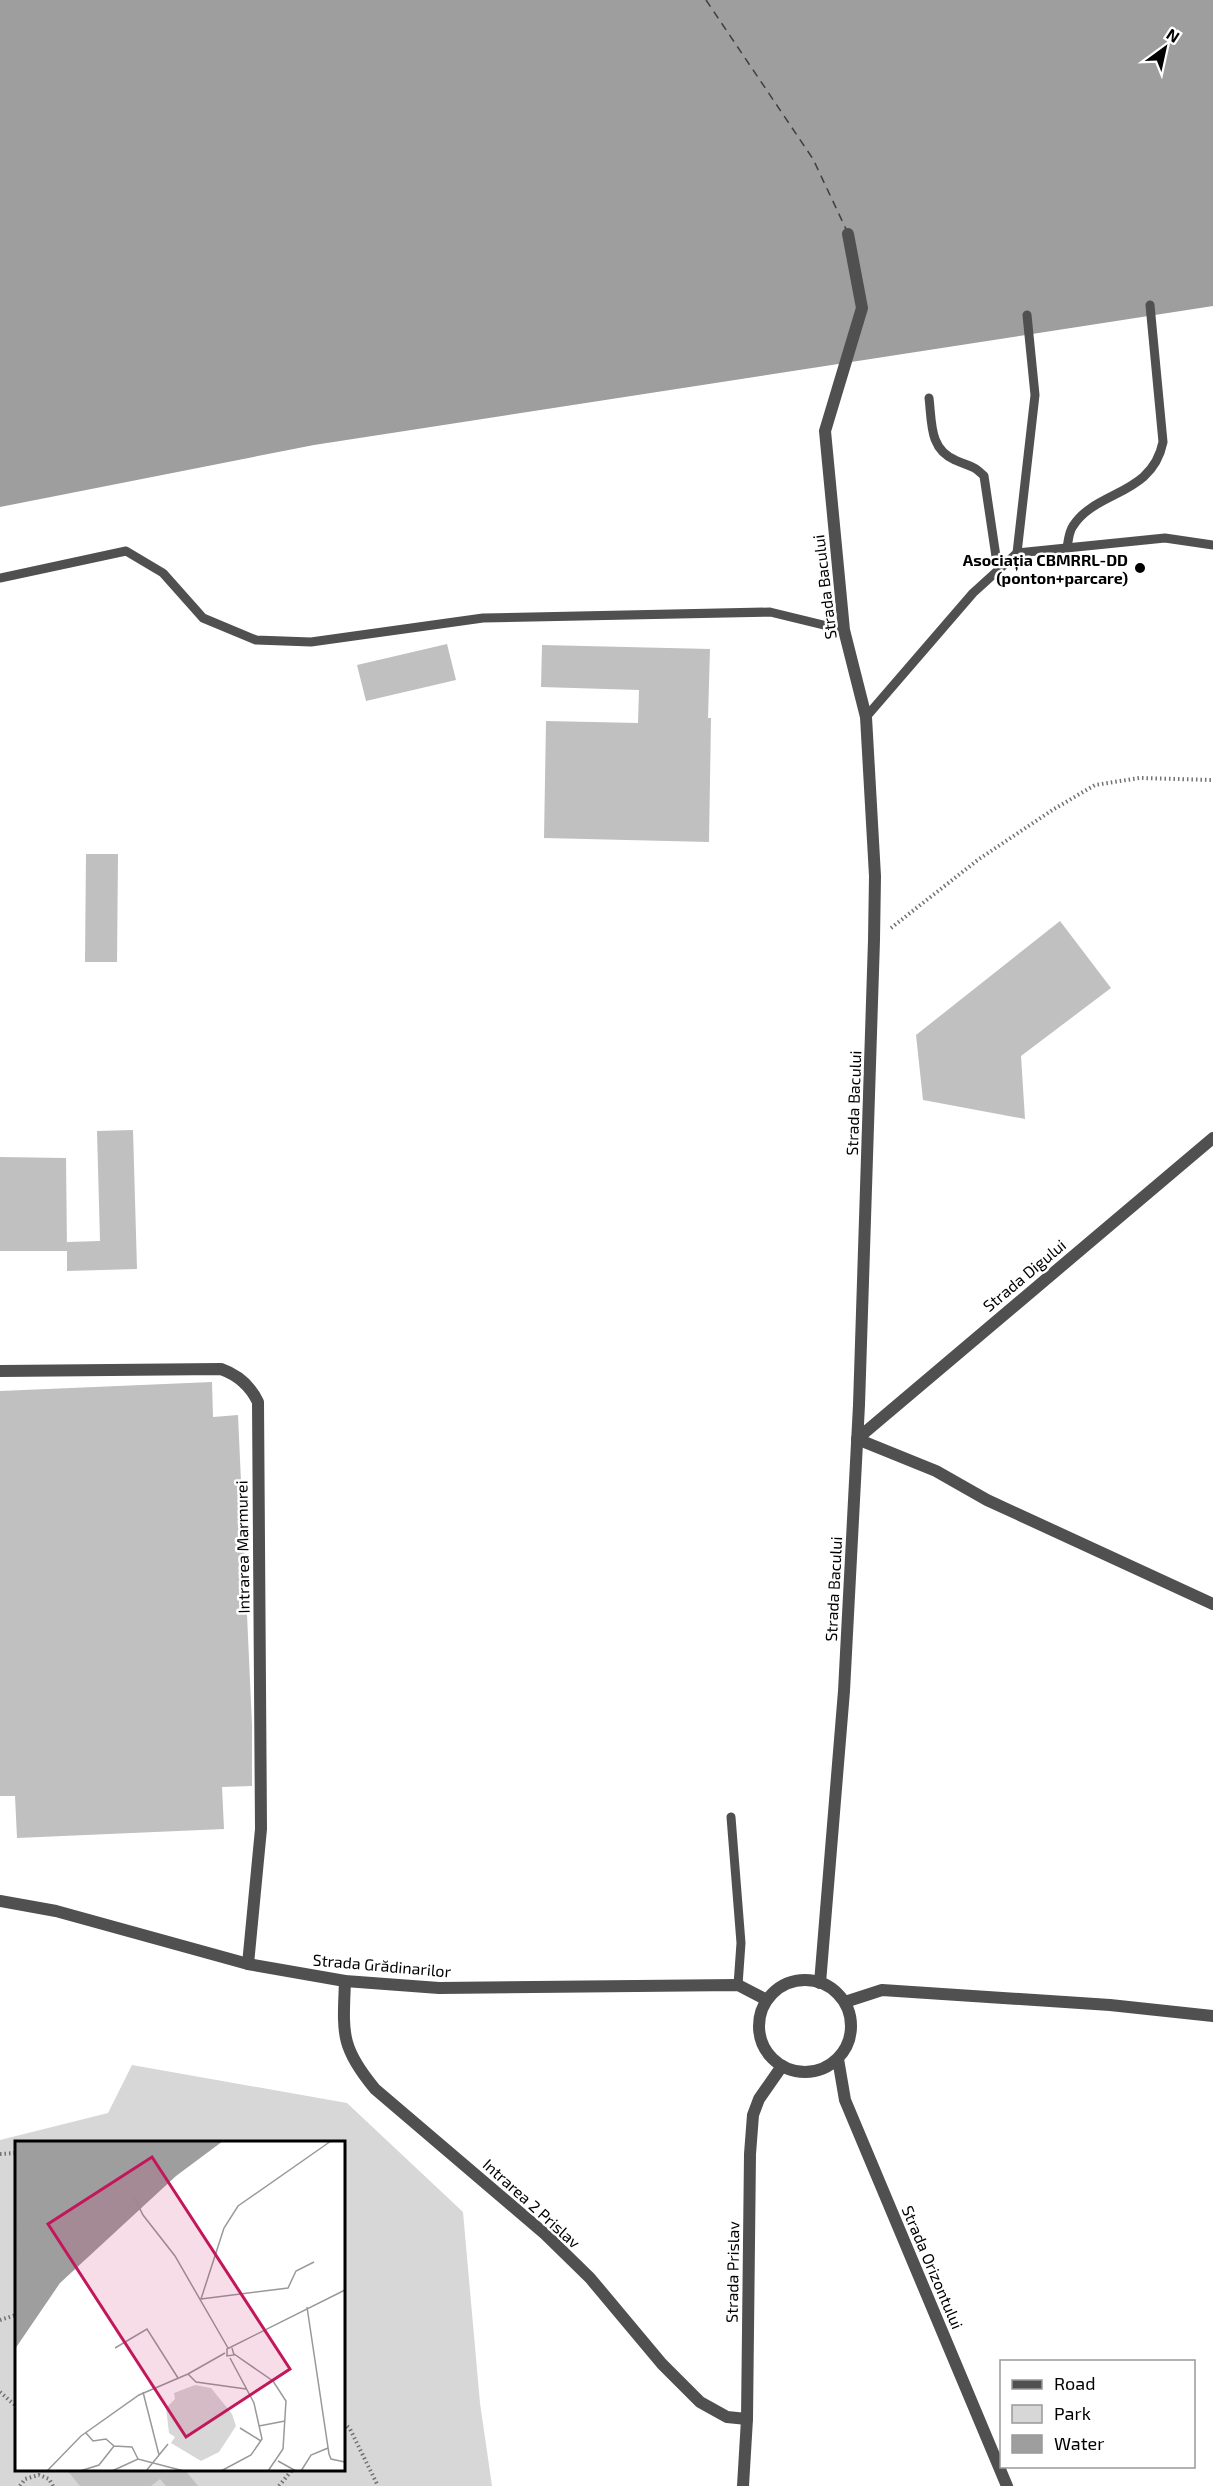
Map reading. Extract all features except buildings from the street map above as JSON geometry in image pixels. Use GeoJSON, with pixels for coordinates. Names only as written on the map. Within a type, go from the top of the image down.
{"type":"FeatureCollection","features":[{"type":"Feature","properties":{"kind":"street","name":"Strada Bacului"},"geometry":{"type":"LineString","coordinates":[[820,1983],[844,1691],[857,1439],[874,940],[874,876],[866,717],[844,630],[825,431],[862,308],[848,234]]}},
{"type":"Feature","properties":{"kind":"street","name":"Strada Digului"},"geometry":{"type":"LineString","coordinates":[[857,1439],[1213,1138]]}},
{"type":"Feature","properties":{"kind":"street","name":"Intrarea Marmurei"},"geometry":{"type":"LineString","coordinates":[[0,1371],[221,1369],[243,1381],[252,1389],[258,1402],[261,1829],[248,1964]]}},
{"type":"Feature","properties":{"kind":"street"},"geometry":{"type":"LineString","coordinates":[[857,1439],[936,1471],[987,1500],[1213,1604]]}},
{"type":"Feature","properties":{"kind":"street","name":"Strada Grădinarilor"},"geometry":{"type":"LineString","coordinates":[[0,1901],[56,1911],[248,1964],[345,1981],[439,1988],[738,1985],[766,2000]]}},
{"type":"Feature","properties":{"kind":"street"},"geometry":{"type":"LineString","coordinates":[[805,1980],[820,1983],[838,1994],[845,2002],[850,2017],[851,2032],[846,2046],[838,2059],[825,2068],[811,2072],[796,2071],[782,2066],[766,2050],[759,2029],[760,2014],[766,2000],[777,1989],[790,1982],[805,1980]]}},
{"type":"Feature","properties":{"kind":"street","name":"Intrarea 2 Prislav"},"geometry":{"type":"LineString","coordinates":[[345,1981],[343,2029],[345,2038],[358,2068],[375,2089],[545,2234],[590,2278],[662,2364],[700,2402],[727,2417],[747,2419]]}},
{"type":"Feature","properties":{"kind":"street"},"geometry":{"type":"LineString","coordinates":[[845,2002],[882,1990],[1110,2005],[1213,2016]]}},
{"type":"Feature","properties":{"kind":"street","name":"Strada Orizontului"},"geometry":{"type":"LineString","coordinates":[[838,2059],[845,2100],[1007,2486]]}},
{"type":"Feature","properties":{"kind":"street","name":"Strada Prislav"},"geometry":{"type":"LineString","coordinates":[[743,2486],[747,2419],[750,2154],[753,2115],[759,2099],[782,2066]]}},
{"type":"Feature","properties":{"kind":"lane"},"geometry":{"type":"LineString","coordinates":[[1067,548],[1072,526],[1089,511],[1143,478],[1160,459],[1163,442],[1150,305]]}},
{"type":"Feature","properties":{"kind":"lane"},"geometry":{"type":"LineString","coordinates":[[1017,553],[1035,395],[1027,315]]}},
{"type":"Feature","properties":{"kind":"lane"},"geometry":{"type":"LineString","coordinates":[[929,398],[934,441],[945,455],[974,466],[984,476],[998,570]]}},
{"type":"Feature","properties":{"kind":"lane"},"geometry":{"type":"LineString","coordinates":[[866,717],[973,593],[1017,553],[1165,538],[1213,545]]}},
{"type":"Feature","properties":{"kind":"lane"},"geometry":{"type":"LineString","coordinates":[[0,578],[126,550],[163,573],[203,618],[256,640],[310,642],[483,618],[770,612],[844,630]]}},
{"type":"Feature","properties":{"kind":"lane"},"geometry":{"type":"LineString","coordinates":[[731,1817],[741,1943],[738,1985]]}},
{"type":"Feature","properties":{"kind":"path"},"geometry":{"type":"LineString","coordinates":[[874,940],[979,859],[1054,809],[1095,785],[1139,777],[1213,780]]}},
{"type":"Feature","properties":{"kind":"path"},"geometry":{"type":"LineString","coordinates":[[0,2154],[15,2153]]}},
{"type":"Feature","properties":{"kind":"path"},"geometry":{"type":"LineString","coordinates":[[0,2320],[15,2315]]}},
{"type":"Feature","properties":{"kind":"path"},"geometry":{"type":"LineString","coordinates":[[0,2392],[15,2405]]}},
{"type":"Feature","properties":{"kind":"path"},"geometry":{"type":"LineString","coordinates":[[345,2424],[350,2429],[378,2486]]}},
{"type":"Feature","properties":{"kind":"path"},"geometry":{"type":"LineString","coordinates":[[279,2486],[290,2471]]}},
{"type":"Feature","properties":{"kind":"path"},"geometry":{"type":"LineString","coordinates":[[20,2486],[26,2479],[39,2475],[49,2479],[53,2486]]}},
{"type":"Feature","properties":{"kind":"green space"},"geometry":{"type":"Polygon","coordinates":[[[132,2065],[347,2103],[463,2212],[480,2403],[492,2486],[0,2486],[0,2140],[108,2113],[132,2065]]]}},
{"type":"Feature","properties":{"kind":"water"},"geometry":{"type":"Polygon","coordinates":[[[0,0],[1213,0],[1213,306],[314,445],[0,507],[0,0]]]}},
{"type":"Feature","properties":{"kind":"ferry route"},"geometry":{"type":"LineString","coordinates":[[706,0],[813,159],[846,229]]}},
{"type":"Feature","properties":{"kind":"place","name":"Asociația CBMRRL-DD (ponton+parcare)"},"geometry":{"type":"Point","coordinates":[1140,568]}}]}
